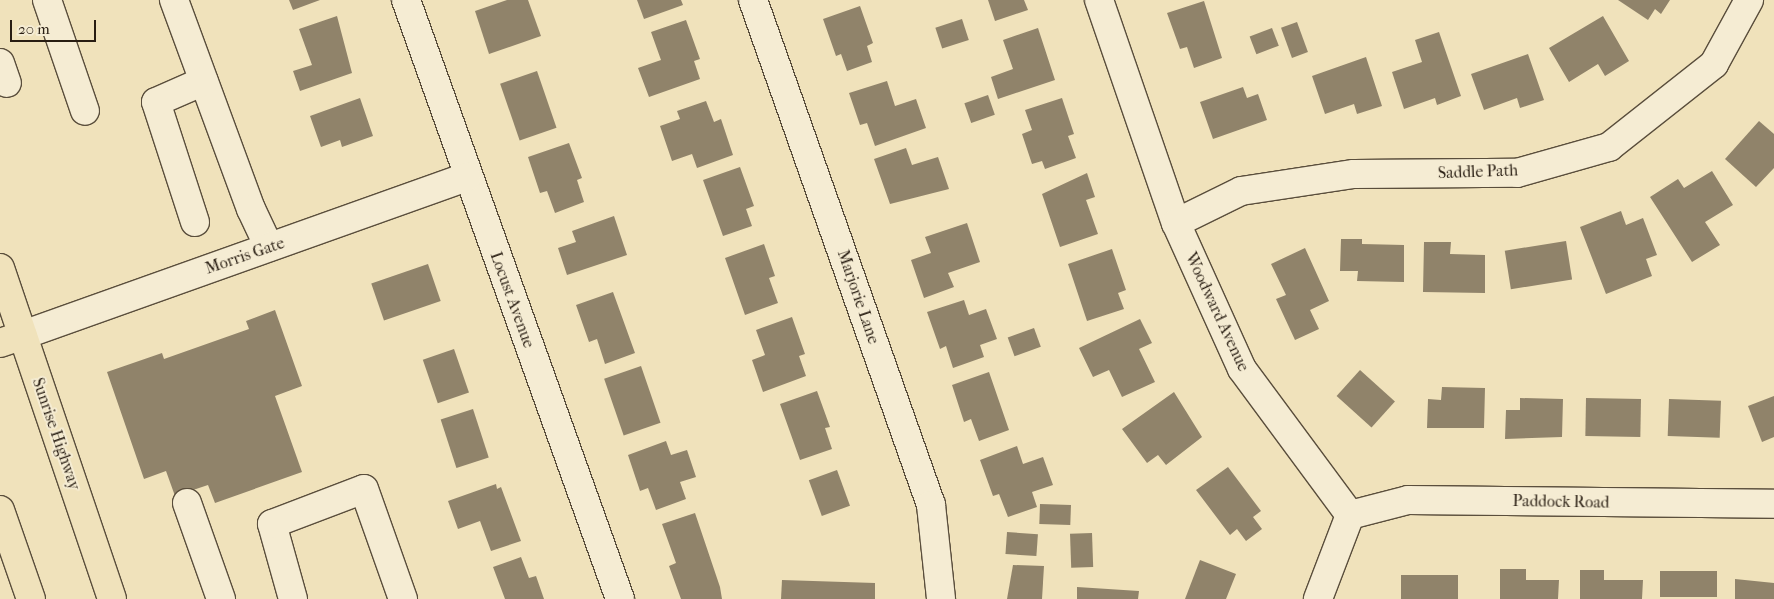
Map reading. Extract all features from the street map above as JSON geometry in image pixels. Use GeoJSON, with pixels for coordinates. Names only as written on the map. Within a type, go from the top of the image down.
{"type":"FeatureCollection","features":[{"type":"Feature","properties":{"kind":"highway","name":"Sunrise Highway"},"geometry":{"type":"LineString","coordinates":[[0,268],[11,339],[112,599]]}},
{"type":"Feature","properties":{"kind":"highway"},"geometry":{"type":"LineString","coordinates":[[0,510],[31,599]]}},
{"type":"Feature","properties":{"kind":"street"},"geometry":{"type":"LineString","coordinates":[[47,0],[85,110]]}},
{"type":"Feature","properties":{"kind":"street"},"geometry":{"type":"LineString","coordinates":[[174,0],[251,209],[270,247]]}},
{"type":"Feature","properties":{"kind":"street","name":"Locust Avenue"},"geometry":{"type":"LineString","coordinates":[[406,0],[467,177],[620,599]]}},
{"type":"Feature","properties":{"kind":"street","name":"Marjorie Lane"},"geometry":{"type":"LineString","coordinates":[[753,0],[931,505],[941,599]]}},
{"type":"Feature","properties":{"kind":"street","name":"Woodward Avenue"},"geometry":{"type":"LineString","coordinates":[[1099,0],[1176,223],[1242,369],[1350,515]]}},
{"type":"Feature","properties":{"kind":"street","name":"Saddle Path"},"geometry":{"type":"LineString","coordinates":[[1176,223],[1241,191],[1354,174],[1517,173],[1609,147],[1714,64],[1749,0]]}},
{"type":"Feature","properties":{"kind":"street"},"geometry":{"type":"LineString","coordinates":[[195,222],[156,102],[204,81]]}},
{"type":"Feature","properties":{"kind":"street","name":"Morris Gate"},"geometry":{"type":"LineString","coordinates":[[11,339],[467,177]]}},
{"type":"Feature","properties":{"kind":"street"},"geometry":{"type":"LineString","coordinates":[[293,599],[272,524],[364,489],[403,599]]}},
{"type":"Feature","properties":{"kind":"street","name":"Paddock Road"},"geometry":{"type":"LineString","coordinates":[[1350,515],[1408,500],[1774,504]]}},
{"type":"Feature","properties":{"kind":"street"},"geometry":{"type":"LineString","coordinates":[[188,503],[221,599]]}},
{"type":"Feature","properties":{"kind":"street"},"geometry":{"type":"LineString","coordinates":[[1318,599],[1350,515]]}},
{"type":"Feature","properties":{"kind":"building"},"geometry":{"type":"Polygon","coordinates":[[[289,0],[320,0],[293,10],[289,0]]]}},
{"type":"Feature","properties":{"kind":"building"},"geometry":{"type":"Polygon","coordinates":[[[507,0],[528,0],[541,36],[489,54],[475,11],[507,0]]]}},
{"type":"Feature","properties":{"kind":"building"},"geometry":{"type":"Polygon","coordinates":[[[637,0],[681,0],[683,5],[644,19],[637,0]]]}},
{"type":"Feature","properties":{"kind":"building"},"geometry":{"type":"Polygon","coordinates":[[[988,0],[1024,0],[1028,10],[995,21],[988,0]]]}},
{"type":"Feature","properties":{"kind":"building"},"geometry":{"type":"Polygon","coordinates":[[[1618,0],[1670,0],[1661,14],[1655,9],[1648,20],[1618,0]]]}},
{"type":"Feature","properties":{"kind":"building"},"geometry":{"type":"Polygon","coordinates":[[[1204,1],[1222,58],[1194,68],[1187,47],[1180,49],[1167,13],[1204,1]]]}},
{"type":"Feature","properties":{"kind":"building"},"geometry":{"type":"Polygon","coordinates":[[[860,6],[873,43],[867,46],[872,62],[847,71],[841,54],[836,56],[823,19],[860,6]]]}},
{"type":"Feature","properties":{"kind":"building"},"geometry":{"type":"Polygon","coordinates":[[[337,16],[352,73],[300,91],[293,71],[312,65],[299,29],[337,16]]]}},
{"type":"Feature","properties":{"kind":"building"},"geometry":{"type":"Polygon","coordinates":[[[1603,16],[1629,61],[1605,76],[1598,64],[1569,82],[1549,48],[1603,16]]]}},
{"type":"Feature","properties":{"kind":"building"},"geometry":{"type":"Polygon","coordinates":[[[962,19],[969,40],[942,49],[935,28],[962,19]]]}},
{"type":"Feature","properties":{"kind":"building"},"geometry":{"type":"Polygon","coordinates":[[[686,20],[700,59],[694,61],[700,79],[649,97],[638,68],[661,60],[651,32],[686,20]]]}},
{"type":"Feature","properties":{"kind":"building"},"geometry":{"type":"Polygon","coordinates":[[[1297,22],[1308,52],[1292,58],[1281,28],[1297,22]]]}},
{"type":"Feature","properties":{"kind":"building"},"geometry":{"type":"Polygon","coordinates":[[[1038,28],[1055,80],[998,99],[991,77],[1013,69],[1003,40],[1038,28]]]}},
{"type":"Feature","properties":{"kind":"building"},"geometry":{"type":"Polygon","coordinates":[[[1272,28],[1279,46],[1256,54],[1250,37],[1272,28]]]}},
{"type":"Feature","properties":{"kind":"building"},"geometry":{"type":"Polygon","coordinates":[[[1439,32],[1461,96],[1437,105],[1435,98],[1404,109],[1392,72],[1422,62],[1415,40],[1439,32]]]}},
{"type":"Feature","properties":{"kind":"building"},"geometry":{"type":"Polygon","coordinates":[[[1528,54],[1544,100],[1520,108],[1517,98],[1484,110],[1471,74],[1528,54]]]}},
{"type":"Feature","properties":{"kind":"building"},"geometry":{"type":"Polygon","coordinates":[[[1366,57],[1382,106],[1357,114],[1354,104],[1325,114],[1312,76],[1366,57]]]}},
{"type":"Feature","properties":{"kind":"building"},"geometry":{"type":"Polygon","coordinates":[[[537,71],[557,128],[520,140],[500,84],[537,71]]]}},
{"type":"Feature","properties":{"kind":"building"},"geometry":{"type":"Polygon","coordinates":[[[887,81],[895,106],[916,99],[926,128],[875,146],[867,123],[860,125],[849,93],[887,81]]]}},
{"type":"Feature","properties":{"kind":"building"},"geometry":{"type":"Polygon","coordinates":[[[1243,87],[1247,98],[1258,94],[1267,120],[1213,139],[1200,102],[1243,87]]]}},
{"type":"Feature","properties":{"kind":"building"},"geometry":{"type":"Polygon","coordinates":[[[988,95],[995,115],[971,123],[964,103],[988,95]]]}},
{"type":"Feature","properties":{"kind":"building"},"geometry":{"type":"Polygon","coordinates":[[[360,98],[373,136],[342,147],[340,140],[321,147],[310,116],[360,98]]]}},
{"type":"Feature","properties":{"kind":"building"},"geometry":{"type":"Polygon","coordinates":[[[1062,98],[1074,134],[1068,136],[1076,158],[1045,169],[1042,161],[1032,164],[1022,134],[1032,130],[1025,110],[1062,98]]]}},
{"type":"Feature","properties":{"kind":"building"},"geometry":{"type":"Polygon","coordinates":[[[706,101],[714,122],[721,119],[733,155],[697,168],[692,154],[672,161],[660,126],[680,119],[677,111],[706,101]]]}},
{"type":"Feature","properties":{"kind":"building"},"geometry":{"type":"Polygon","coordinates":[[[1759,121],[1774,134],[1774,168],[1756,187],[1725,159],[1759,121]]]}},
{"type":"Feature","properties":{"kind":"building"},"geometry":{"type":"Polygon","coordinates":[[[569,143],[582,178],[577,180],[584,202],[555,213],[547,191],[540,193],[528,157],[569,143]]]}},
{"type":"Feature","properties":{"kind":"building"},"geometry":{"type":"Polygon","coordinates":[[[906,148],[912,165],[938,157],[949,189],[890,204],[874,159],[906,148]]]}},
{"type":"Feature","properties":{"kind":"building"},"geometry":{"type":"Polygon","coordinates":[[[740,167],[754,206],[746,209],[752,226],[723,236],[703,180],[740,167]]]}},
{"type":"Feature","properties":{"kind":"building"},"geometry":{"type":"Polygon","coordinates":[[[1712,171],[1733,205],[1705,222],[1720,245],[1692,262],[1650,197],[1678,179],[1684,188],[1712,171]]]}},
{"type":"Feature","properties":{"kind":"building"},"geometry":{"type":"Polygon","coordinates":[[[1087,173],[1095,197],[1086,200],[1098,234],[1060,247],[1042,194],[1087,173]]]}},
{"type":"Feature","properties":{"kind":"building"},"geometry":{"type":"Polygon","coordinates":[[[1621,211],[1626,225],[1643,218],[1657,255],[1646,259],[1652,276],[1606,294],[1580,227],[1621,211]]]}},
{"type":"Feature","properties":{"kind":"building"},"geometry":{"type":"Polygon","coordinates":[[[614,216],[627,255],[567,275],[558,248],[576,242],[572,231],[614,216]]]}},
{"type":"Feature","properties":{"kind":"building"},"geometry":{"type":"Polygon","coordinates":[[[967,223],[980,262],[948,273],[954,287],[924,298],[911,260],[931,253],[925,237],[967,223]]]}},
{"type":"Feature","properties":{"kind":"building"},"geometry":{"type":"Polygon","coordinates":[[[1341,239],[1362,239],[1362,244],[1404,245],[1404,282],[1357,281],[1358,271],[1340,271],[1341,239]]]}},
{"type":"Feature","properties":{"kind":"building"},"geometry":{"type":"Polygon","coordinates":[[[1566,241],[1572,280],[1511,289],[1505,251],[1566,241]]]}},
{"type":"Feature","properties":{"kind":"building"},"geometry":{"type":"Polygon","coordinates":[[[1424,242],[1451,242],[1450,254],[1485,255],[1485,293],[1423,292],[1424,242]]]}},
{"type":"Feature","properties":{"kind":"building"},"geometry":{"type":"Polygon","coordinates":[[[764,244],[775,276],[769,278],[778,303],[745,315],[725,258],[764,244]]]}},
{"type":"Feature","properties":{"kind":"building"},"geometry":{"type":"Polygon","coordinates":[[[1305,248],[1329,301],[1310,310],[1319,329],[1295,340],[1276,299],[1286,295],[1271,264],[1305,248]]]}},
{"type":"Feature","properties":{"kind":"building"},"geometry":{"type":"Polygon","coordinates":[[[1112,249],[1126,290],[1118,293],[1124,309],[1087,321],[1068,264],[1112,249]]]}},
{"type":"Feature","properties":{"kind":"building"},"geometry":{"type":"Polygon","coordinates":[[[428,264],[441,301],[384,320],[371,284],[428,264]]]}},
{"type":"Feature","properties":{"kind":"building"},"geometry":{"type":"Polygon","coordinates":[[[613,292],[635,353],[605,364],[597,339],[589,342],[576,305],[613,292]]]}},
{"type":"Feature","properties":{"kind":"building"},"geometry":{"type":"Polygon","coordinates":[[[964,300],[969,315],[986,309],[997,339],[980,345],[984,357],[953,368],[946,346],[940,349],[927,312],[964,300]]]}},
{"type":"Feature","properties":{"kind":"building"},"geometry":{"type":"Polygon","coordinates":[[[275,310],[302,386],[275,396],[302,472],[215,503],[208,485],[175,496],[166,471],[144,479],[107,372],[162,353],[164,359],[249,329],[246,321],[275,310]]]}},
{"type":"Feature","properties":{"kind":"building"},"geometry":{"type":"Polygon","coordinates":[[[792,317],[805,354],[799,356],[806,376],[763,392],[752,360],[765,355],[756,330],[792,317]]]}},
{"type":"Feature","properties":{"kind":"building"},"geometry":{"type":"Polygon","coordinates":[[[1140,319],[1152,343],[1139,349],[1155,382],[1122,397],[1109,370],[1093,377],[1079,348],[1140,319]]]}},
{"type":"Feature","properties":{"kind":"building"},"geometry":{"type":"Polygon","coordinates":[[[1034,328],[1041,347],[1015,356],[1008,338],[1034,328]]]}},
{"type":"Feature","properties":{"kind":"building"},"geometry":{"type":"Polygon","coordinates":[[[454,349],[469,392],[438,403],[423,360],[454,349]]]}},
{"type":"Feature","properties":{"kind":"building"},"geometry":{"type":"Polygon","coordinates":[[[641,366],[661,423],[624,435],[604,379],[641,366]]]}},
{"type":"Feature","properties":{"kind":"building"},"geometry":{"type":"Polygon","coordinates":[[[1360,370],[1395,401],[1372,427],[1337,396],[1360,370]]]}},
{"type":"Feature","properties":{"kind":"building"},"geometry":{"type":"Polygon","coordinates":[[[989,372],[1009,430],[979,441],[971,419],[964,422],[952,385],[989,372]]]}},
{"type":"Feature","properties":{"kind":"building"},"geometry":{"type":"Polygon","coordinates":[[[1442,387],[1485,388],[1484,428],[1427,428],[1428,399],[1441,400],[1442,387]]]}},
{"type":"Feature","properties":{"kind":"building"},"geometry":{"type":"Polygon","coordinates":[[[817,391],[830,427],[825,428],[832,449],[800,460],[780,404],[817,391]]]}},
{"type":"Feature","properties":{"kind":"building"},"geometry":{"type":"Polygon","coordinates":[[[1174,392],[1202,437],[1166,465],[1158,455],[1147,463],[1122,429],[1174,392]]]}},
{"type":"Feature","properties":{"kind":"building"},"geometry":{"type":"Polygon","coordinates":[[[1774,396],[1774,437],[1762,442],[1748,406],[1774,396]]]}},
{"type":"Feature","properties":{"kind":"building"},"geometry":{"type":"Polygon","coordinates":[[[1520,398],[1563,399],[1562,437],[1505,439],[1506,410],[1520,410],[1520,398]]]}},
{"type":"Feature","properties":{"kind":"building"},"geometry":{"type":"Polygon","coordinates":[[[1586,398],[1641,399],[1640,437],[1585,436],[1586,398]]]}},
{"type":"Feature","properties":{"kind":"building"},"geometry":{"type":"Polygon","coordinates":[[[1669,399],[1721,401],[1720,438],[1668,436],[1669,399]]]}},
{"type":"Feature","properties":{"kind":"building"},"geometry":{"type":"Polygon","coordinates":[[[473,409],[489,458],[456,468],[441,420],[473,409]]]}},
{"type":"Feature","properties":{"kind":"building"},"geometry":{"type":"Polygon","coordinates":[[[666,441],[671,455],[687,450],[696,477],[680,482],[686,499],[656,510],[648,488],[640,491],[628,455],[666,441]]]}},
{"type":"Feature","properties":{"kind":"building"},"geometry":{"type":"Polygon","coordinates":[[[1017,446],[1023,464],[1043,457],[1053,485],[1032,492],[1037,507],[1008,517],[999,494],[993,496],[980,460],[1017,446]]]}},
{"type":"Feature","properties":{"kind":"building"},"geometry":{"type":"Polygon","coordinates":[[[1228,467],[1261,511],[1253,517],[1262,529],[1246,541],[1237,529],[1230,535],[1196,490],[1228,467]]]}},
{"type":"Feature","properties":{"kind":"building"},"geometry":{"type":"Polygon","coordinates":[[[837,470],[850,506],[822,516],[809,480],[837,470]]]}},
{"type":"Feature","properties":{"kind":"building"},"geometry":{"type":"Polygon","coordinates":[[[496,484],[497,489],[501,487],[521,541],[491,551],[480,521],[458,529],[448,501],[496,484]]]}},
{"type":"Feature","properties":{"kind":"building"},"geometry":{"type":"Polygon","coordinates":[[[1040,504],[1071,505],[1070,525],[1039,524],[1040,504]]]}},
{"type":"Feature","properties":{"kind":"building"},"geometry":{"type":"Polygon","coordinates":[[[695,513],[720,587],[722,599],[681,599],[669,566],[676,563],[662,524],[695,513]]]}},
{"type":"Feature","properties":{"kind":"building"},"geometry":{"type":"Polygon","coordinates":[[[1007,532],[1038,534],[1036,556],[1005,554],[1007,532]]]}},
{"type":"Feature","properties":{"kind":"building"},"geometry":{"type":"Polygon","coordinates":[[[1092,533],[1093,567],[1071,568],[1070,534],[1092,533]]]}},
{"type":"Feature","properties":{"kind":"building"},"geometry":{"type":"Polygon","coordinates":[[[521,557],[529,578],[536,576],[544,599],[505,599],[493,567],[521,557]]]}},
{"type":"Feature","properties":{"kind":"building"},"geometry":{"type":"Polygon","coordinates":[[[1200,560],[1236,574],[1226,599],[1185,599],[1200,560]]]}},
{"type":"Feature","properties":{"kind":"building"},"geometry":{"type":"Polygon","coordinates":[[[1013,565],[1044,566],[1042,599],[1007,599],[1013,565]]]}},
{"type":"Feature","properties":{"kind":"building"},"geometry":{"type":"Polygon","coordinates":[[[1500,569],[1526,569],[1526,580],[1559,580],[1558,599],[1500,599],[1500,569]]]}},
{"type":"Feature","properties":{"kind":"building"},"geometry":{"type":"Polygon","coordinates":[[[1580,570],[1604,570],[1604,580],[1643,580],[1642,599],[1580,599],[1580,570]]]}},
{"type":"Feature","properties":{"kind":"building"},"geometry":{"type":"Polygon","coordinates":[[[1660,571],[1717,571],[1717,597],[1660,597],[1660,571]]]}},
{"type":"Feature","properties":{"kind":"building"},"geometry":{"type":"Polygon","coordinates":[[[1401,575],[1458,575],[1458,599],[1401,599],[1401,575]]]}},
{"type":"Feature","properties":{"kind":"building"},"geometry":{"type":"Polygon","coordinates":[[[1735,579],[1774,583],[1774,599],[1735,599],[1735,579]]]}},
{"type":"Feature","properties":{"kind":"building"},"geometry":{"type":"Polygon","coordinates":[[[782,580],[875,583],[875,599],[781,599],[782,580]]]}},
{"type":"Feature","properties":{"kind":"building"},"geometry":{"type":"Polygon","coordinates":[[[1077,587],[1139,591],[1138,599],[1077,599],[1077,587]]]}}]}
